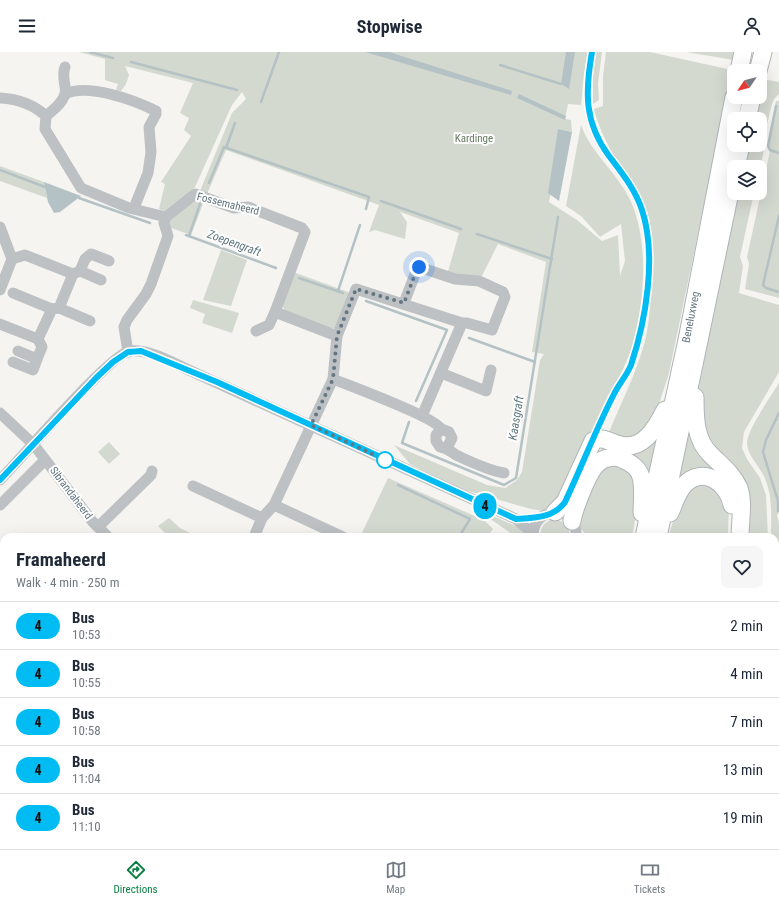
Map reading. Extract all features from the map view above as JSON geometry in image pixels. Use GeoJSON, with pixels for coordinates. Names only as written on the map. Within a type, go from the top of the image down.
{"type":"FeatureCollection","features":[{"type":"Feature","properties":{"kind":"highway"},"geometry":{"type":"LineString","coordinates":[[740,64],[743,52]]}},
{"type":"Feature","properties":{"kind":"highway"},"geometry":{"type":"LineString","coordinates":[[760,64],[763,52]]}},
{"type":"Feature","properties":{"kind":"highway","name":"Beneluxweg"},"geometry":{"type":"LineString","coordinates":[[644,533],[678,382],[733,104]]}},
{"type":"Feature","properties":{"kind":"highway","name":"Beneluxweg"},"geometry":{"type":"LineString","coordinates":[[660,533],[728,200]]}},
{"type":"Feature","properties":{"kind":"highway"},"geometry":{"type":"LineString","coordinates":[[694,369],[694,417],[696,429],[701,441],[710,454],[722,464],[739,488],[741,496],[740,533]]}},
{"type":"Feature","properties":{"kind":"highway"},"geometry":{"type":"LineString","coordinates":[[547,515],[565,502],[593,441],[601,438],[626,446],[645,440],[655,430],[678,382]]}},
{"type":"Feature","properties":{"kind":"highway"},"geometry":{"type":"LineString","coordinates":[[577,532],[574,509],[596,464],[611,457],[621,458],[629,462],[637,469],[641,476],[643,533]]}},
{"type":"Feature","properties":{"kind":"highway"},"geometry":{"type":"LineString","coordinates":[[661,533],[675,500],[684,485],[698,478],[708,477],[724,485],[730,494],[732,505],[731,533]]}},
{"type":"Feature","properties":{"kind":"street"},"geometry":{"type":"LineString","coordinates":[[65,67],[62,75],[65,94],[60,104],[46,116],[45,129],[81,188],[129,208],[134,208],[166,218],[164,223],[168,236],[151,284],[124,327],[128,352]]}},
{"type":"Feature","properties":{"kind":"street"},"geometry":{"type":"LineString","coordinates":[[65,94],[73,90],[123,97],[156,111],[156,114],[149,127],[151,152],[148,173],[134,208]]}},
{"type":"Feature","properties":{"kind":"street"},"geometry":{"type":"LineString","coordinates":[[0,98],[13,99],[36,107],[46,116]]}},
{"type":"Feature","properties":{"kind":"street","name":"Fossemaheerd"},"geometry":{"type":"LineString","coordinates":[[166,218],[195,194],[234,208],[248,207],[302,228],[305,232],[275,312],[269,325],[256,334]]}},
{"type":"Feature","properties":{"kind":"street"},"geometry":{"type":"LineString","coordinates":[[0,227],[12,259],[0,290]]}},
{"type":"Feature","properties":{"kind":"street"},"geometry":{"type":"LineString","coordinates":[[38,339],[85,259],[91,254],[109,261]]}},
{"type":"Feature","properties":{"kind":"street"},"geometry":{"type":"LineString","coordinates":[[12,259],[25,255],[101,280]]}},
{"type":"Feature","properties":{"kind":"street"},"geometry":{"type":"LineString","coordinates":[[256,533],[262,518],[274,505],[333,379],[337,336],[356,289],[404,303],[462,323],[492,330],[505,297],[504,292],[478,281],[455,279],[419,267],[404,303]]}},
{"type":"Feature","properties":{"kind":"street"},"geometry":{"type":"LineString","coordinates":[[13,293],[90,321]]}},
{"type":"Feature","properties":{"kind":"street"},"geometry":{"type":"LineString","coordinates":[[275,312],[337,336]]}},
{"type":"Feature","properties":{"kind":"street"},"geometry":{"type":"LineString","coordinates":[[422,416],[462,323]]}},
{"type":"Feature","properties":{"kind":"street"},"geometry":{"type":"LineString","coordinates":[[0,324],[38,339],[42,347],[33,370],[13,362]]}},
{"type":"Feature","properties":{"kind":"street"},"geometry":{"type":"LineString","coordinates":[[18,351],[37,359]]}},
{"type":"Feature","properties":{"kind":"street"},"geometry":{"type":"LineString","coordinates":[[0,480],[96,378],[113,362],[128,352],[141,351],[191,371],[516,519],[530,533]]}},
{"type":"Feature","properties":{"kind":"street"},"geometry":{"type":"LineString","coordinates":[[441,373],[486,396],[492,370]]}},
{"type":"Feature","properties":{"kind":"street"},"geometry":{"type":"LineString","coordinates":[[333,379],[422,416],[439,425],[441,429],[436,435],[436,441],[440,447],[447,448],[454,454],[496,472],[504,473]]}},
{"type":"Feature","properties":{"kind":"street","name":"Sibrandaheerd"},"geometry":{"type":"LineString","coordinates":[[0,413],[34,445],[104,533]]}},
{"type":"Feature","properties":{"kind":"street","name":"Sibrandaheerd"},"geometry":{"type":"LineString","coordinates":[[0,505],[45,460]]}},
{"type":"Feature","properties":{"kind":"street","name":"Sibrandaheerd"},"geometry":{"type":"LineString","coordinates":[[98,527],[150,475],[152,471]]}},
{"type":"Feature","properties":{"kind":"street"},"geometry":{"type":"LineString","coordinates":[[193,486],[262,518]]}},
{"type":"Feature","properties":{"kind":"street"},"geometry":{"type":"LineString","coordinates":[[274,505],[334,533]]}},
{"type":"Feature","properties":{"kind":"street"},"geometry":{"type":"LineString","coordinates":[[516,519],[547,515],[566,515],[577,532]]}},
{"type":"Feature","properties":{"kind":"street"},"geometry":{"type":"LineString","coordinates":[[534,533],[535,524],[547,515]]}},
{"type":"Feature","properties":{"kind":"green space","name":"Kardinge"},"geometry":{"type":"Polygon","coordinates":[[[79,52],[588,52],[584,73],[581,105],[568,104],[565,119],[571,120],[572,132],[563,130],[549,202],[577,220],[602,241],[618,235],[620,276],[625,261],[621,224],[600,237],[581,216],[566,206],[581,125],[593,148],[624,188],[635,212],[642,243],[642,295],[637,328],[631,350],[560,502],[544,511],[531,509],[461,489],[410,464],[394,445],[487,485],[505,488],[517,480],[522,472],[540,360],[544,354],[532,352],[546,262],[498,244],[480,280],[447,275],[459,233],[400,212],[407,222],[405,239],[375,230],[369,232],[379,205],[226,150],[207,194],[200,191],[232,113],[246,99],[242,92],[232,105],[195,187],[167,212],[159,209],[165,184],[161,182],[191,136],[184,130],[189,118],[180,113],[193,83],[125,66],[129,75],[126,84],[121,91],[116,90],[118,84],[105,80],[105,59],[79,52]]]}},
{"type":"Feature","properties":{"kind":"green space"},"geometry":{"type":"Polygon","coordinates":[[[596,52],[602,52],[598,84],[599,100],[593,104],[593,75],[596,52]]]}},
{"type":"Feature","properties":{"kind":"green space"},"geometry":{"type":"Polygon","coordinates":[[[606,52],[650,52],[727,69],[727,94],[669,373],[652,426],[631,441],[607,437],[645,341],[650,303],[652,265],[651,239],[645,205],[635,186],[608,146],[594,109],[603,106],[603,76],[606,52]]]}},
{"type":"Feature","properties":{"kind":"green space"},"geometry":{"type":"Polygon","coordinates":[[[686,52],[735,52],[734,60],[686,52]]]}},
{"type":"Feature","properties":{"kind":"green space"},"geometry":{"type":"Polygon","coordinates":[[[767,80],[779,82],[779,94],[774,99],[772,104],[767,124],[767,112],[755,112],[758,104],[767,104],[767,80]]]}},
{"type":"Feature","properties":{"kind":"green space"},"geometry":{"type":"Polygon","coordinates":[[[776,101],[779,101],[779,298],[745,289],[749,264],[747,257],[759,200],[767,200],[767,165],[770,151],[767,146],[776,101]]]}},
{"type":"Feature","properties":{"kind":"green space"},"geometry":{"type":"Polygon","coordinates":[[[745,152],[764,152],[762,160],[744,160],[745,152]]]}},
{"type":"Feature","properties":{"kind":"green space"},"geometry":{"type":"Polygon","coordinates":[[[0,166],[44,182],[47,198],[0,181],[0,166]]]}},
{"type":"Feature","properties":{"kind":"green space"},"geometry":{"type":"Polygon","coordinates":[[[195,199],[204,201],[191,235],[168,227],[169,220],[195,199]]]}},
{"type":"Feature","properties":{"kind":"green space"},"geometry":{"type":"Polygon","coordinates":[[[736,200],[752,200],[740,257],[743,266],[739,293],[779,305],[779,372],[744,432],[742,448],[747,459],[760,478],[766,495],[768,533],[742,533],[697,410],[700,377],[736,200]]]}},
{"type":"Feature","properties":{"kind":"green space"},"geometry":{"type":"Polygon","coordinates":[[[221,250],[247,260],[231,306],[203,300],[221,250]]]}},
{"type":"Feature","properties":{"kind":"green space"},"geometry":{"type":"Polygon","coordinates":[[[293,272],[351,293],[335,328],[330,328],[285,312],[282,304],[293,272]]]}},
{"type":"Feature","properties":{"kind":"green space"},"geometry":{"type":"Polygon","coordinates":[[[193,300],[239,313],[232,333],[202,323],[205,314],[190,308],[193,300]]]}},
{"type":"Feature","properties":{"kind":"green space"},"geometry":{"type":"Polygon","coordinates":[[[779,383],[779,512],[777,515],[779,533],[771,533],[771,508],[768,486],[749,452],[747,443],[755,422],[779,383]]]}},
{"type":"Feature","properties":{"kind":"green space"},"geometry":{"type":"Polygon","coordinates":[[[690,413],[725,472],[704,474],[671,502],[690,413]]]}},
{"type":"Feature","properties":{"kind":"green space"},"geometry":{"type":"Polygon","coordinates":[[[662,426],[645,505],[640,468],[595,461],[603,445],[608,445],[662,426]]]}},
{"type":"Feature","properties":{"kind":"green space"},"geometry":{"type":"Polygon","coordinates":[[[109,442],[120,454],[109,464],[98,452],[109,442]]]}},
{"type":"Feature","properties":{"kind":"green space"},"geometry":{"type":"Polygon","coordinates":[[[608,462],[635,475],[638,504],[633,533],[584,533],[579,526],[594,474],[608,462]]]}},
{"type":"Feature","properties":{"kind":"green space"},"geometry":{"type":"Polygon","coordinates":[[[388,478],[484,520],[493,529],[490,533],[362,533],[388,478]]]}},
{"type":"Feature","properties":{"kind":"green space"},"geometry":{"type":"Polygon","coordinates":[[[711,483],[729,504],[728,533],[669,533],[679,503],[692,485],[711,483]]]}},
{"type":"Feature","properties":{"kind":"green space"},"geometry":{"type":"Polygon","coordinates":[[[473,507],[518,527],[525,533],[510,533],[473,507]]]}},
{"type":"Feature","properties":{"kind":"green space"},"geometry":{"type":"Polygon","coordinates":[[[169,518],[180,528],[190,533],[165,533],[158,526],[169,518]]]}},
{"type":"Feature","properties":{"kind":"green space"},"geometry":{"type":"Polygon","coordinates":[[[552,519],[563,522],[568,526],[570,533],[541,533],[543,526],[552,519]]]}},
{"type":"Feature","properties":{"kind":"shaded area"},"geometry":{"type":"Polygon","coordinates":[[[365,52],[389,52],[512,91],[511,95],[365,52]]]}},
{"type":"Feature","properties":{"kind":"shaded area"},"geometry":{"type":"Polygon","coordinates":[[[566,52],[575,52],[569,89],[561,84],[566,52]]]}},
{"type":"Feature","properties":{"kind":"shaded area"},"geometry":{"type":"Polygon","coordinates":[[[519,94],[566,116],[565,120],[517,98],[519,94]]]}},
{"type":"Feature","properties":{"kind":"shaded area"},"geometry":{"type":"Polygon","coordinates":[[[558,129],[572,132],[559,201],[548,193],[558,129]]]}},
{"type":"Feature","properties":{"kind":"shaded area"},"geometry":{"type":"Polygon","coordinates":[[[44,182],[81,196],[60,212],[54,213],[48,202],[44,182]]]}},
{"type":"Feature","properties":{"kind":"waterway"},"geometry":{"type":"LineString","coordinates":[[90,52],[113,58]]}},
{"type":"Feature","properties":{"kind":"waterway"},"geometry":{"type":"LineString","coordinates":[[261,102],[279,52]]}},
{"type":"Feature","properties":{"kind":"waterway"},"geometry":{"type":"LineString","coordinates":[[131,62],[237,90]]}},
{"type":"Feature","properties":{"kind":"waterway"},"geometry":{"type":"LineString","coordinates":[[500,65],[561,84]]}},
{"type":"Feature","properties":{"kind":"waterway"},"geometry":{"type":"LineString","coordinates":[[776,106],[768,146],[770,150],[779,153]]}},
{"type":"Feature","properties":{"kind":"waterway"},"geometry":{"type":"LineString","coordinates":[[226,148],[235,123]]}},
{"type":"Feature","properties":{"kind":"waterway"},"geometry":{"type":"LineString","coordinates":[[209,183],[224,147],[369,197],[366,209]]}},
{"type":"Feature","properties":{"kind":"waterway","name":"Zoepengraft"},"geometry":{"type":"LineString","coordinates":[[0,170],[45,187]]}},
{"type":"Feature","properties":{"kind":"waterway","name":"Zoepengraft"},"geometry":{"type":"LineString","coordinates":[[79,198],[150,223]]}},
{"type":"Feature","properties":{"kind":"waterway"},"geometry":{"type":"LineString","coordinates":[[381,201],[461,229]]}},
{"type":"Feature","properties":{"kind":"waterway"},"geometry":{"type":"LineString","coordinates":[[189,236],[200,204]]}},
{"type":"Feature","properties":{"kind":"waterway"},"geometry":{"type":"LineString","coordinates":[[779,216],[763,285],[766,288],[779,292]]}},
{"type":"Feature","properties":{"kind":"waterway","name":"Kaasgraft"},"geometry":{"type":"LineString","coordinates":[[409,422],[402,443],[504,485],[516,478],[558,217]]}},
{"type":"Feature","properties":{"kind":"waterway"},"geometry":{"type":"LineString","coordinates":[[338,291],[360,225]]}},
{"type":"Feature","properties":{"kind":"waterway"},"geometry":{"type":"LineString","coordinates":[[477,234],[552,259]]}},
{"type":"Feature","properties":{"kind":"waterway","name":"Zoepengraft"},"geometry":{"type":"LineString","coordinates":[[186,235],[276,268]]}},
{"type":"Feature","properties":{"kind":"waterway","name":"Zoepengraft"},"geometry":{"type":"LineString","coordinates":[[299,278],[343,293]]}},
{"type":"Feature","properties":{"kind":"waterway","name":"Zoepengraft"},"geometry":{"type":"LineString","coordinates":[[366,301],[447,330],[416,401]]}},
{"type":"Feature","properties":{"kind":"waterway","name":"Zoepengraft"},"geometry":{"type":"LineString","coordinates":[[469,338],[535,362]]}},
{"type":"Feature","properties":{"kind":"waterway"},"geometry":{"type":"LineString","coordinates":[[778,511],[778,501],[763,452],[766,440],[779,413]]}},
{"type":"Feature","properties":{"kind":"waterway","name":"Kaasgraft"},"geometry":{"type":"LineString","coordinates":[[398,485],[470,519],[461,533]]}},
{"type":"Feature","properties":{"kind":"bus line","name":"4"},"geometry":{"type":"LineString","coordinates":[[0,480],[96,378],[113,362],[128,352],[141,351],[217,382],[444,488],[516,519],[540,518],[559,509],[565,502],[614,394],[630,367],[642,326],[648,282],[647,231],[642,211],[630,184],[609,156],[598,138],[593,128],[587,107],[588,79],[592,52]]}},
{"type":"Feature","properties":{"kind":"route"},"geometry":{"type":"LineString","coordinates":[[385,460],[311,425],[333,379],[337,336],[356,289],[404,303],[419,267]]}}]}
